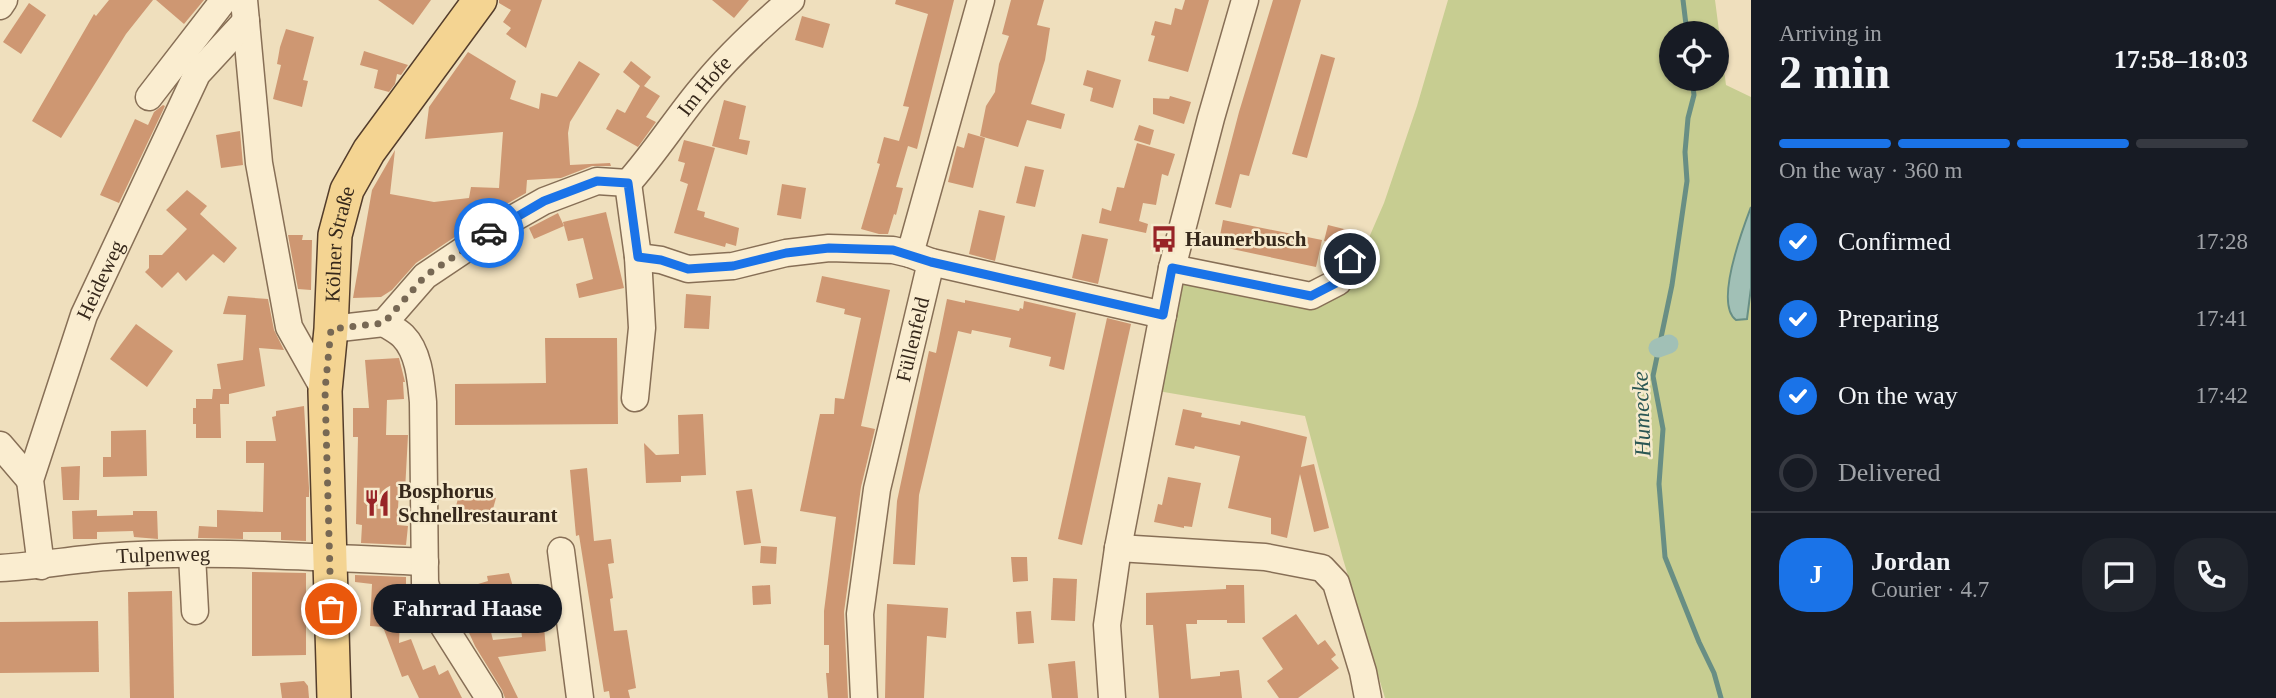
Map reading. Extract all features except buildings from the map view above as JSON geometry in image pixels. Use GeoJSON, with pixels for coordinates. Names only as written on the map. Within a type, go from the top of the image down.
{"type":"FeatureCollection","features":[{"type":"Feature","properties":{"kind":"main road","name":"Kölner Straße"},"geometry":{"type":"LineString","coordinates":[[334,698],[325,390],[335,235],[347,190],[369,151],[480,0]]}},
{"type":"Feature","properties":{"kind":"street"},"geometry":{"type":"LineString","coordinates":[[0,6],[4,0]]}},
{"type":"Feature","properties":{"kind":"street","name":"Im Hofe"},"geometry":{"type":"LineString","coordinates":[[628,183],[655,152],[701,89],[757,30],[791,0]]}},
{"type":"Feature","properties":{"kind":"street","name":"Füllenfeld"},"geometry":{"type":"LineString","coordinates":[[864,698],[860,614],[877,489],[921,258],[981,0]]}},
{"type":"Feature","properties":{"kind":"street"},"geometry":{"type":"LineString","coordinates":[[1112,698],[1107,625],[1118,548],[1172,268],[1245,0]]}},
{"type":"Feature","properties":{"kind":"street"},"geometry":{"type":"LineString","coordinates":[[149,97],[241,5]]}},
{"type":"Feature","properties":{"kind":"street"},"geometry":{"type":"LineString","coordinates":[[241,5],[259,163],[289,327],[325,390]]}},
{"type":"Feature","properties":{"kind":"street","name":"Heideweg"},"geometry":{"type":"LineString","coordinates":[[41,566],[30,480],[85,316],[197,74],[241,5]]}},
{"type":"Feature","properties":{"kind":"street"},"geometry":{"type":"LineString","coordinates":[[393,329],[425,276],[498,227],[533,207],[597,181],[628,183],[638,257],[642,328],[635,398]]}},
{"type":"Feature","properties":{"kind":"street"},"geometry":{"type":"LineString","coordinates":[[638,257],[661,260],[688,269],[733,266],[786,253],[829,248],[893,250],[1163,315]]}},
{"type":"Feature","properties":{"kind":"street"},"geometry":{"type":"LineString","coordinates":[[1172,268],[1311,296],[1338,282],[1350,259]]}},
{"type":"Feature","properties":{"kind":"street"},"geometry":{"type":"LineString","coordinates":[[331,329],[393,329],[410,346],[420,373],[423,402],[425,583],[434,611],[489,698]]}},
{"type":"Feature","properties":{"kind":"street"},"geometry":{"type":"LineString","coordinates":[[0,445],[30,480]]}},
{"type":"Feature","properties":{"kind":"street"},"geometry":{"type":"LineString","coordinates":[[1118,548],[1265,557],[1322,568],[1336,583],[1363,672],[1368,698]]}},
{"type":"Feature","properties":{"kind":"street"},"geometry":{"type":"LineString","coordinates":[[561,551],[580,698]]}},
{"type":"Feature","properties":{"kind":"street"},"geometry":{"type":"LineString","coordinates":[[192,555],[195,611]]}},
{"type":"Feature","properties":{"kind":"street","name":"Tulpenweg"},"geometry":{"type":"LineString","coordinates":[[0,568],[41,566],[105,557],[192,555],[425,562]]}},
{"type":"Feature","properties":{"kind":"green space"},"geometry":{"type":"Polygon","coordinates":[[[1448,0],[1715,0],[1718,21],[1659,21],[1659,91],[1729,91],[1729,86],[1751,97],[1751,698],[1385,698],[1343,559],[1305,416],[1158,391],[1179,282],[1312,310],[1348,286],[1384,203],[1417,106],[1448,0]]]}},
{"type":"Feature","properties":{"kind":"water"},"geometry":{"type":"Polygon","coordinates":[[[1751,207],[1751,288],[1747,319],[1736,320],[1730,311],[1729,283],[1732,265],[1751,207]]]}},
{"type":"Feature","properties":{"kind":"waterway","name":"Humecke"},"geometry":{"type":"LineString","coordinates":[[1683,0],[1686,21]]}},
{"type":"Feature","properties":{"kind":"waterway","name":"Humecke"},"geometry":{"type":"LineString","coordinates":[[1694,91],[1685,152],[1687,181],[1672,285],[1653,376],[1663,429],[1659,484],[1665,557],[1714,673],[1721,698]]}},
{"type":"Feature","properties":{"kind":"waterway"},"geometry":{"type":"LineString","coordinates":[[1658,348],[1669,344]]}},
{"type":"Feature","properties":{"kind":"way so far"},"geometry":{"type":"LineString","coordinates":[[331,609],[325,390],[331,329],[384,323],[425,276],[489,233]]}},
{"type":"Feature","properties":{"kind":"place","name":"Haunerbusch"},"geometry":{"type":"Point","coordinates":[1164,239]}},
{"type":"Feature","properties":{"kind":"place","name":"Bosphorus Schnellrestaurant"},"geometry":{"type":"Point","coordinates":[377,503]}},
{"type":"Feature","properties":{"kind":"place","name":"Fahrrad Haase"},"geometry":{"type":"Point","coordinates":[331,609]}},
{"type":"Feature","properties":{"kind":"route"},"geometry":{"type":"LineString","coordinates":[[489,233],[544,201],[597,181],[628,183],[638,257],[661,260],[688,269],[733,266],[786,253],[829,248],[893,250],[931,262],[1163,315],[1172,268],[1311,296],[1338,282],[1350,259]]}}]}
